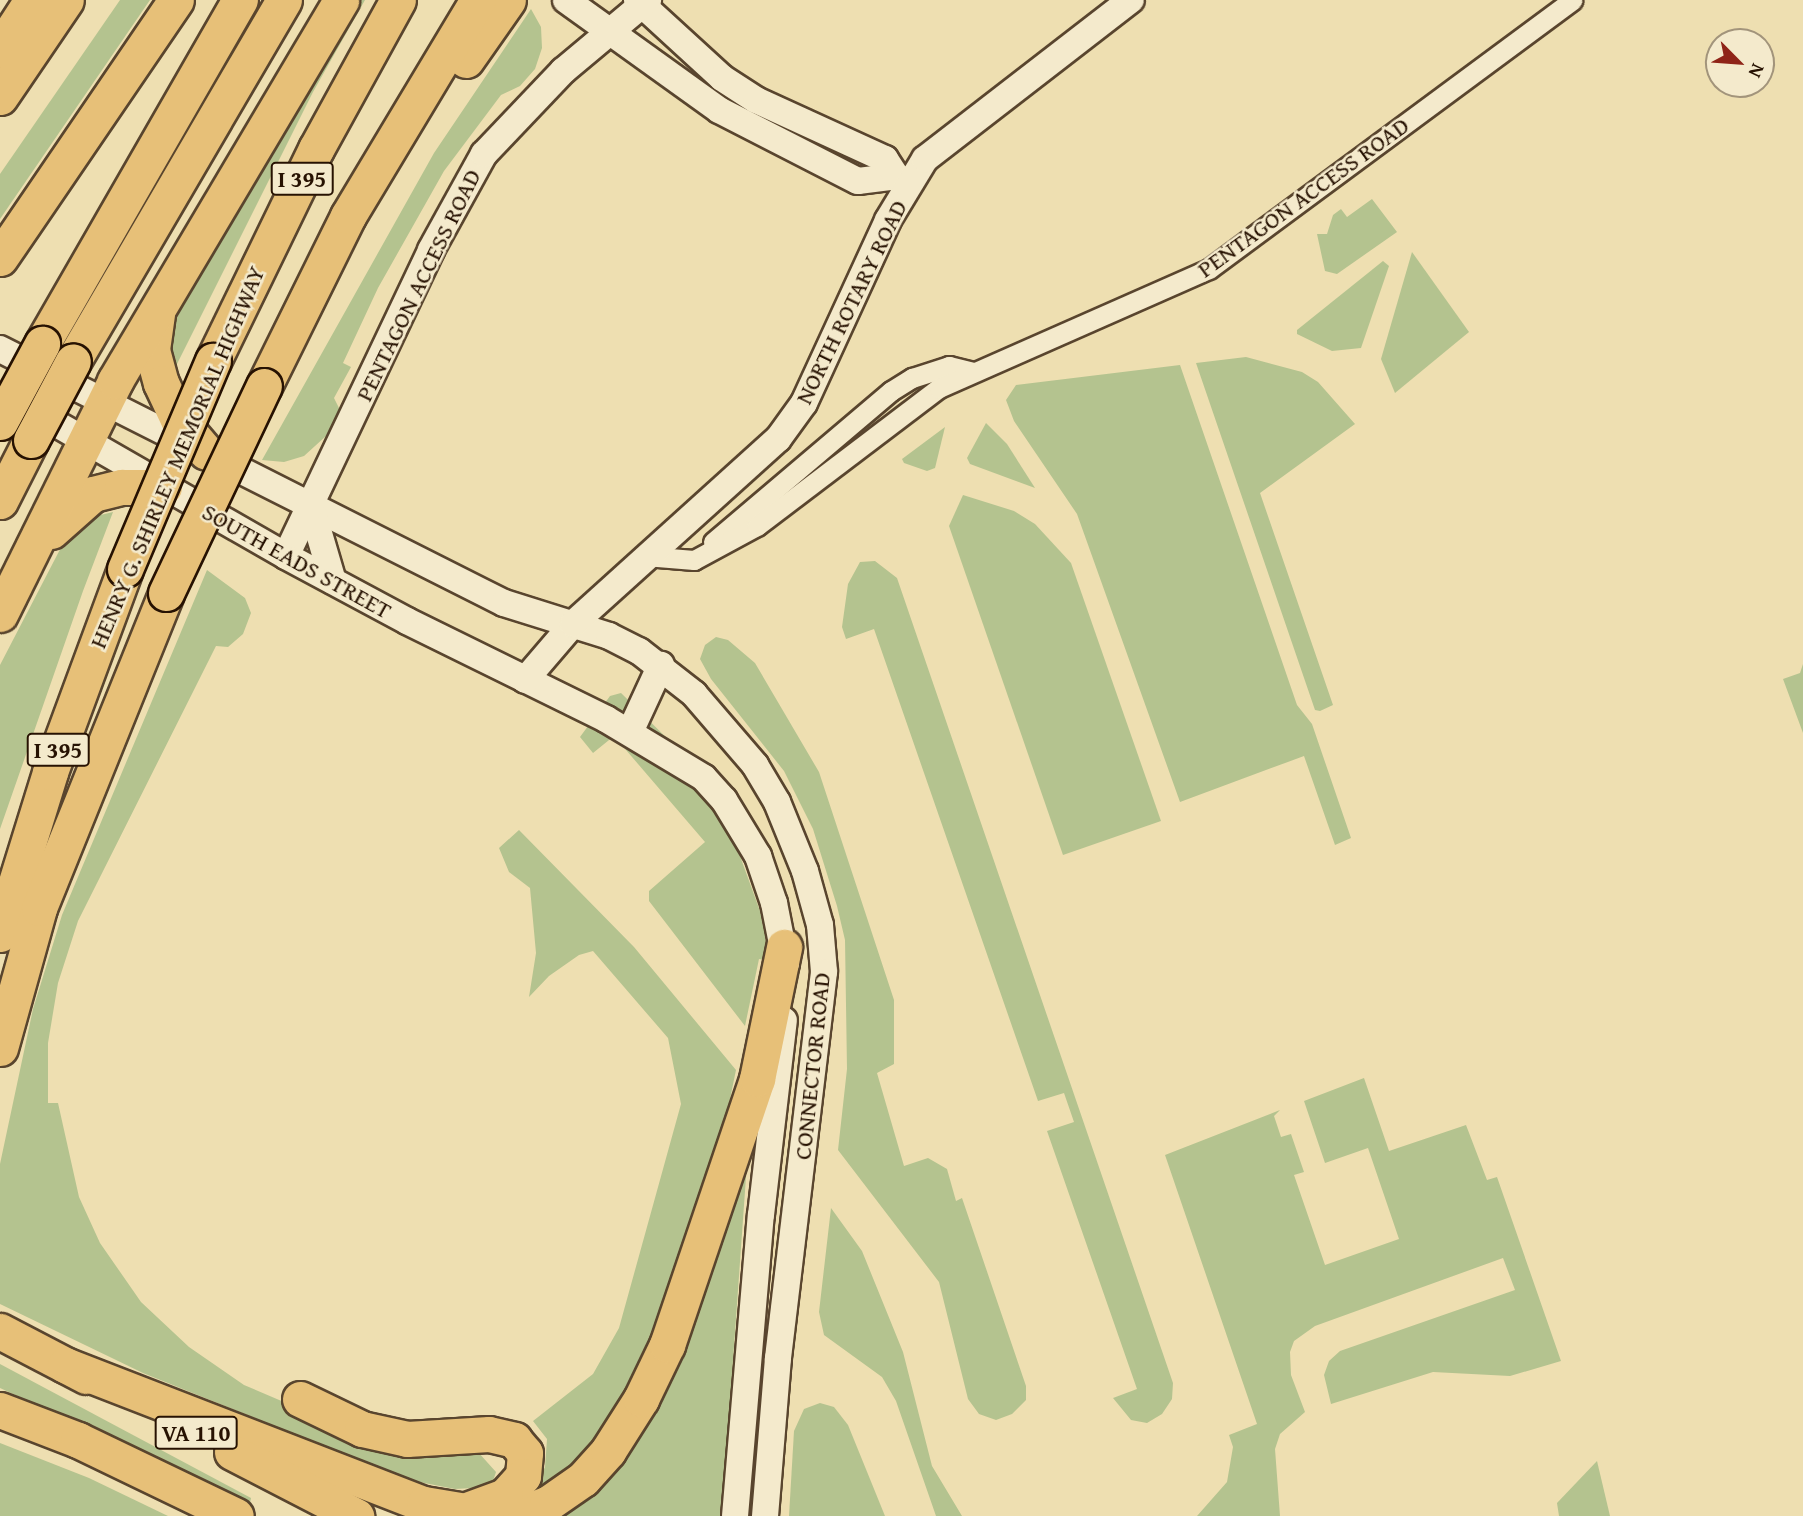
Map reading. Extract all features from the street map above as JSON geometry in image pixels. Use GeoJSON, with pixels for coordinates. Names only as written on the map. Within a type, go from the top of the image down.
{"type":"FeatureCollection","features":[{"type":"Feature","properties":{"kind":"highway"},"geometry":{"type":"LineString","coordinates":[[3,83],[32,0]]}},
{"type":"Feature","properties":{"kind":"highway"},"geometry":{"type":"LineString","coordinates":[[3,83],[66,0]]}},
{"type":"Feature","properties":{"kind":"highway"},"geometry":{"type":"LineString","coordinates":[[0,258],[176,0]]}},
{"type":"Feature","properties":{"kind":"highway"},"geometry":{"type":"LineString","coordinates":[[0,422],[41,344],[240,0]]}},
{"type":"Feature","properties":{"kind":"highway"},"geometry":{"type":"LineString","coordinates":[[0,501],[73,362],[284,0]]}},
{"type":"Feature","properties":{"kind":"highway"},"geometry":{"type":"LineString","coordinates":[[0,614],[105,404],[163,296],[341,0]]}},
{"type":"Feature","properties":{"kind":"highway","name":"HENRY G. SHIRLEY MEMORIAL HIGHWAY"},"geometry":{"type":"LineString","coordinates":[[0,934],[55,760],[125,569],[213,361],[316,149],[398,0]]}},
{"type":"Feature","properties":{"kind":"highway"},"geometry":{"type":"LineString","coordinates":[[0,1048],[39,908],[166,593],[271,371],[487,8]]}},
{"type":"Feature","properties":{"kind":"highway"},"geometry":{"type":"LineString","coordinates":[[163,296],[152,335],[155,365],[178,419],[206,452]]}},
{"type":"Feature","properties":{"kind":"highway"},"geometry":{"type":"LineString","coordinates":[[31,551],[93,494],[122,487],[164,487]]}},
{"type":"Feature","properties":{"kind":"highway"},"geometry":{"type":"LineString","coordinates":[[65,1364],[389,1493],[453,1511],[499,1515],[536,1509],[576,1485],[608,1451],[641,1399],[667,1345],[732,1162],[782,999],[784,947]]}},
{"type":"Feature","properties":{"kind":"highway","name":"VA 110"},"geometry":{"type":"LineString","coordinates":[[0,1331],[356,1516]]}},
{"type":"Feature","properties":{"kind":"highway"},"geometry":{"type":"LineString","coordinates":[[300,1399],[362,1429],[407,1439],[496,1434],[518,1443],[527,1461],[515,1487],[495,1502],[453,1511]]}},
{"type":"Feature","properties":{"kind":"highway","name":"VA 110"},"geometry":{"type":"LineString","coordinates":[[0,1410],[99,1450],[236,1516]]}},
{"type":"Feature","properties":{"kind":"street"},"geometry":{"type":"LineString","coordinates":[[566,0],[719,110],[858,181],[903,180]]}},
{"type":"Feature","properties":{"kind":"street","name":"NORTH ROTARY ROAD"},"geometry":{"type":"LineString","coordinates":[[526,680],[573,624],[785,430],[804,402],[888,220],[903,180],[944,143],[1131,0]]}},
{"type":"Feature","properties":{"kind":"street","name":"PENTAGON ACCESS ROAD"},"geometry":{"type":"LineString","coordinates":[[645,556],[694,560],[757,526],[939,388],[1209,269],[1572,0]]}},
{"type":"Feature","properties":{"kind":"street"},"geometry":{"type":"LineString","coordinates":[[643,2],[722,78],[756,100],[884,159],[903,180]]}},
{"type":"Feature","properties":{"kind":"street","name":"PENTAGON ACCESS ROAD"},"geometry":{"type":"LineString","coordinates":[[286,556],[431,250],[484,154],[505,127],[643,2]]}},
{"type":"Feature","properties":{"kind":"street"},"geometry":{"type":"LineString","coordinates":[[0,349],[311,506],[333,581]]}},
{"type":"Feature","properties":{"kind":"street","name":"SOUTH EADS STREET"},"geometry":{"type":"LineString","coordinates":[[0,392],[286,556],[526,680]]}},
{"type":"Feature","properties":{"kind":"street","name":"CONNECTOR ROAD"},"geometry":{"type":"LineString","coordinates":[[311,506],[504,603],[609,636],[662,665],[728,730],[778,802],[805,871],[820,925],[821,1022],[791,1250],[765,1516]]}},
{"type":"Feature","properties":{"kind":"street"},"geometry":{"type":"LineString","coordinates":[[630,732],[662,665]]}},
{"type":"Feature","properties":{"kind":"street","name":"CONNECTOR ROAD"},"geometry":{"type":"LineString","coordinates":[[526,680],[630,732],[696,772],[724,800],[758,856],[784,947]]}},
{"type":"Feature","properties":{"kind":"street","name":"CONNECTOR ROAD"},"geometry":{"type":"LineString","coordinates":[[735,1516],[782,999]]}},
{"type":"Feature","properties":{"kind":"green space"},"geometry":{"type":"Polygon","coordinates":[[[120,0],[150,0],[0,219],[0,174],[120,0]]]}},
{"type":"Feature","properties":{"kind":"green space"},"geometry":{"type":"Polygon","coordinates":[[[355,0],[365,0],[313,92],[170,378],[165,329],[355,0]]]}},
{"type":"Feature","properties":{"kind":"green space"},"geometry":{"type":"Polygon","coordinates":[[[531,9],[541,27],[542,48],[535,69],[520,86],[501,95],[444,171],[378,288],[343,363],[351,367],[334,398],[340,410],[326,436],[304,456],[284,462],[262,460],[434,153],[531,9]]]}},
{"type":"Feature","properties":{"kind":"green space"},"geometry":{"type":"Polygon","coordinates":[[[1372,199],[1397,232],[1337,274],[1325,271],[1317,234],[1327,234],[1333,215],[1341,209],[1347,217],[1372,199]]]}},
{"type":"Feature","properties":{"kind":"green space"},"geometry":{"type":"Polygon","coordinates":[[[1412,252],[1469,332],[1395,393],[1381,359],[1412,252]]]}},
{"type":"Feature","properties":{"kind":"green space"},"geometry":{"type":"Polygon","coordinates":[[[1383,261],[1389,266],[1361,348],[1332,351],[1297,334],[1297,330],[1383,261]]]}},
{"type":"Feature","properties":{"kind":"green space"},"geometry":{"type":"Polygon","coordinates":[[[1246,357],[1302,372],[1318,382],[1355,424],[1260,493],[1333,705],[1320,711],[1315,710],[1196,363],[1246,357]]]}},
{"type":"Feature","properties":{"kind":"green space"},"geometry":{"type":"Polygon","coordinates":[[[1180,365],[1297,705],[1312,724],[1351,838],[1335,845],[1304,756],[1180,802],[1077,514],[1014,421],[1006,400],[1016,385],[1180,365]]]}},
{"type":"Feature","properties":{"kind":"green space"},"geometry":{"type":"Polygon","coordinates":[[[986,423],[1007,444],[1035,488],[970,464],[967,458],[986,423]]]}},
{"type":"Feature","properties":{"kind":"green space"},"geometry":{"type":"Polygon","coordinates":[[[945,427],[935,468],[927,471],[904,463],[902,459],[945,427]]]}},
{"type":"Feature","properties":{"kind":"green space"},"geometry":{"type":"Polygon","coordinates":[[[963,495],[1014,511],[1035,524],[1071,563],[1161,821],[1063,855],[949,526],[963,495]]]}},
{"type":"Feature","properties":{"kind":"green space"},"geometry":{"type":"Polygon","coordinates":[[[113,512],[0,829],[0,665],[68,534],[88,518],[113,512]]]}},
{"type":"Feature","properties":{"kind":"green space"},"geometry":{"type":"Polygon","coordinates":[[[875,561],[897,578],[1173,1383],[1172,1399],[1162,1414],[1147,1423],[1131,1420],[1113,1398],[1137,1389],[1047,1131],[1074,1122],[1064,1093],[1038,1101],[874,629],[846,639],[842,627],[848,584],[860,562],[875,561]]]}},
{"type":"Feature","properties":{"kind":"green space"},"geometry":{"type":"Polygon","coordinates":[[[207,570],[245,598],[251,613],[243,634],[228,647],[216,646],[78,921],[58,983],[48,1043],[48,1103],[58,1103],[79,1197],[100,1243],[141,1302],[189,1347],[244,1385],[408,1455],[439,1455],[464,1448],[478,1452],[496,1472],[491,1487],[455,1489],[409,1480],[143,1373],[0,1304],[0,1164],[33,1009],[62,915],[207,570]]]}},
{"type":"Feature","properties":{"kind":"green space"},"geometry":{"type":"Polygon","coordinates":[[[716,637],[728,640],[755,663],[819,772],[894,1000],[894,1064],[877,1073],[904,1166],[928,1158],[947,1169],[956,1201],[962,1198],[1026,1386],[1026,1400],[1012,1414],[996,1420],[979,1414],[968,1399],[939,1282],[838,1150],[847,1069],[845,940],[837,906],[813,829],[784,771],[711,679],[700,659],[705,645],[716,637]]]}},
{"type":"Feature","properties":{"kind":"green space"},"geometry":{"type":"Polygon","coordinates":[[[1803,664],[1803,733],[1783,679],[1800,673],[1803,664]]]}},
{"type":"Feature","properties":{"kind":"green space"},"geometry":{"type":"Polygon","coordinates":[[[621,693],[685,756],[736,845],[760,911],[768,950],[766,960],[759,959],[745,1026],[649,901],[649,891],[705,842],[614,736],[593,753],[580,737],[610,696],[621,693]]]}},
{"type":"Feature","properties":{"kind":"green space"},"geometry":{"type":"Polygon","coordinates":[[[519,830],[634,947],[736,1070],[718,1157],[637,1379],[596,1447],[555,1484],[534,1490],[545,1467],[547,1439],[533,1421],[593,1374],[619,1328],[681,1104],[668,1038],[593,951],[579,955],[549,976],[529,997],[536,953],[530,888],[509,872],[499,848],[519,830]]]}},
{"type":"Feature","properties":{"kind":"green space"},"geometry":{"type":"Polygon","coordinates":[[[1364,1078],[1389,1151],[1466,1125],[1487,1180],[1497,1177],[1561,1361],[1510,1376],[1433,1372],[1331,1404],[1324,1375],[1329,1361],[1340,1351],[1515,1290],[1503,1258],[1315,1326],[1294,1341],[1290,1352],[1291,1375],[1305,1412],[1280,1434],[1275,1449],[1280,1516],[1197,1516],[1227,1482],[1233,1447],[1229,1435],[1257,1424],[1165,1155],[1280,1110],[1274,1116],[1281,1137],[1291,1134],[1304,1172],[1294,1175],[1325,1265],[1399,1239],[1368,1148],[1325,1163],[1304,1101],[1364,1078]]]}},
{"type":"Feature","properties":{"kind":"green space"},"geometry":{"type":"Polygon","coordinates":[[[747,1163],[722,1516],[547,1516],[571,1506],[747,1163]]]}},
{"type":"Feature","properties":{"kind":"green space"},"geometry":{"type":"Polygon","coordinates":[[[831,1208],[862,1251],[903,1352],[932,1466],[962,1516],[936,1516],[896,1401],[882,1377],[824,1335],[819,1312],[831,1208]]]}},
{"type":"Feature","properties":{"kind":"green space"},"geometry":{"type":"Polygon","coordinates":[[[0,1364],[251,1498],[250,1503],[0,1388],[0,1364]]]}},
{"type":"Feature","properties":{"kind":"green space"},"geometry":{"type":"Polygon","coordinates":[[[820,1403],[834,1407],[848,1425],[885,1516],[789,1516],[794,1431],[804,1409],[820,1403]]]}},
{"type":"Feature","properties":{"kind":"green space"},"geometry":{"type":"Polygon","coordinates":[[[0,1443],[89,1478],[168,1516],[0,1516],[0,1443]]]}},
{"type":"Feature","properties":{"kind":"green space"},"geometry":{"type":"Polygon","coordinates":[[[1597,1461],[1610,1516],[1559,1516],[1557,1503],[1597,1461]]]}}]}
